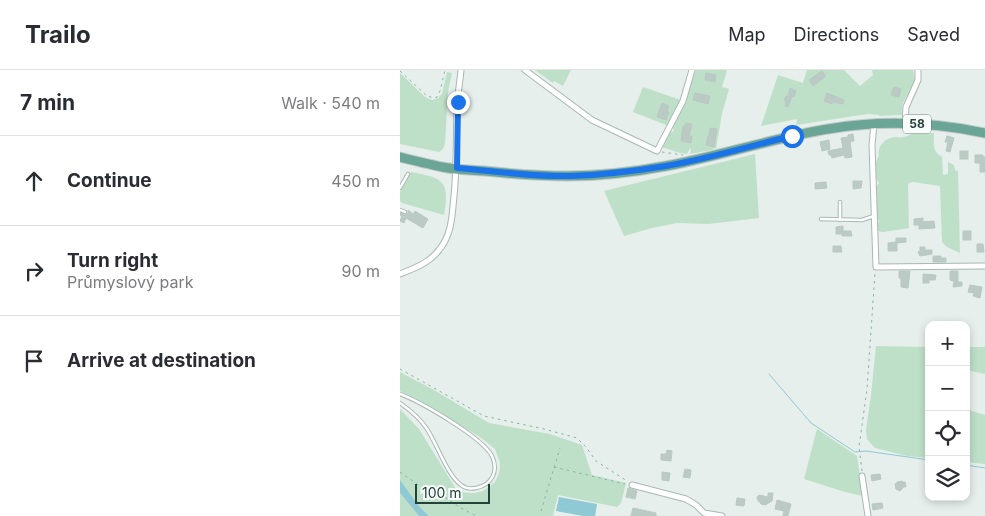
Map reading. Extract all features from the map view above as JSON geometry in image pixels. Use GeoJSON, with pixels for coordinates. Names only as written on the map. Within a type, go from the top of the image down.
{"type":"FeatureCollection","features":[{"type":"Feature","properties":{"kind":"main road","name":"58"},"geometry":{"type":"LineString","coordinates":[[400,157],[457,168],[517,174],[569,176],[615,173],[666,166],[826,129],[874,123],[948,126],[985,133]]}},
{"type":"Feature","properties":{"kind":"street"},"geometry":{"type":"LineString","coordinates":[[400,274],[423,264],[439,250],[449,231],[453,216],[457,168],[458,102],[461,70]]}},
{"type":"Feature","properties":{"kind":"street"},"geometry":{"type":"LineString","coordinates":[[525,70],[592,120],[657,151],[683,101],[692,70]]}},
{"type":"Feature","properties":{"kind":"street"},"geometry":{"type":"LineString","coordinates":[[905,123],[906,107],[918,80],[918,70]]}},
{"type":"Feature","properties":{"kind":"street"},"geometry":{"type":"LineString","coordinates":[[874,123],[872,144],[876,267],[985,266]]}},
{"type":"Feature","properties":{"kind":"street"},"geometry":{"type":"LineString","coordinates":[[862,476],[868,516]]}},
{"type":"Feature","properties":{"kind":"street"},"geometry":{"type":"LineString","coordinates":[[632,485],[686,499],[696,505],[703,514],[722,516]]}},
{"type":"Feature","properties":{"kind":"lane"},"geometry":{"type":"LineString","coordinates":[[400,188],[408,174]]}},
{"type":"Feature","properties":{"kind":"lane"},"geometry":{"type":"LineString","coordinates":[[840,202],[840,220]]}},
{"type":"Feature","properties":{"kind":"lane"},"geometry":{"type":"LineString","coordinates":[[400,210],[405,212]]}},
{"type":"Feature","properties":{"kind":"lane"},"geometry":{"type":"LineString","coordinates":[[821,219],[862,220],[874,216]]}},
{"type":"Feature","properties":{"kind":"lane"},"geometry":{"type":"LineString","coordinates":[[400,394],[416,401],[465,431],[488,450],[494,465],[494,473],[490,481],[474,488],[466,488],[461,485],[448,468],[427,429],[410,410],[400,403]]}},
{"type":"Feature","properties":{"kind":"path"},"geometry":{"type":"LineString","coordinates":[[400,71],[428,96],[434,98],[437,97],[440,91],[445,70]]}},
{"type":"Feature","properties":{"kind":"path"},"geometry":{"type":"LineString","coordinates":[[657,151],[684,156]]}},
{"type":"Feature","properties":{"kind":"path"},"geometry":{"type":"LineString","coordinates":[[862,476],[859,447],[867,389],[876,267]]}},
{"type":"Feature","properties":{"kind":"path"},"geometry":{"type":"LineString","coordinates":[[400,369],[484,416],[577,438],[596,461],[632,485]]}},
{"type":"Feature","properties":{"kind":"path"},"geometry":{"type":"LineString","coordinates":[[541,511],[560,448]]}},
{"type":"Feature","properties":{"kind":"path"},"geometry":{"type":"LineString","coordinates":[[554,467],[625,484]]}},
{"type":"Feature","properties":{"kind":"path"},"geometry":{"type":"LineString","coordinates":[[400,472],[424,488],[440,494],[476,516]]}},
{"type":"Feature","properties":{"kind":"green space"},"geometry":{"type":"Polygon","coordinates":[[[535,70],[571,70],[563,86],[554,81],[553,83],[535,70]]]}},
{"type":"Feature","properties":{"kind":"green space"},"geometry":{"type":"Polygon","coordinates":[[[696,70],[727,70],[722,87],[729,89],[722,114],[716,149],[690,154],[690,148],[687,154],[680,153],[662,147],[669,131],[673,132],[674,129],[671,127],[684,103],[696,70]]]}},
{"type":"Feature","properties":{"kind":"green space"},"geometry":{"type":"Polygon","coordinates":[[[807,70],[844,70],[860,86],[873,75],[872,70],[913,70],[915,80],[902,105],[902,115],[879,116],[868,114],[796,125],[797,119],[761,126],[778,75],[803,83],[807,70]]]}},
{"type":"Feature","properties":{"kind":"green space"},"geometry":{"type":"Polygon","coordinates":[[[447,72],[452,73],[448,92],[445,144],[442,150],[439,152],[400,144],[400,73],[425,97],[432,100],[442,94],[447,72]]]}},
{"type":"Feature","properties":{"kind":"green space"},"geometry":{"type":"Polygon","coordinates":[[[643,87],[681,100],[669,126],[633,112],[643,87]]]}},
{"type":"Feature","properties":{"kind":"green space"},"geometry":{"type":"Polygon","coordinates":[[[914,133],[934,133],[935,150],[942,157],[943,175],[948,174],[948,162],[954,165],[955,170],[958,171],[960,253],[947,247],[942,242],[940,186],[909,183],[909,228],[878,231],[877,225],[879,222],[875,188],[879,183],[875,170],[879,149],[882,143],[888,139],[904,137],[914,133]]]}},
{"type":"Feature","properties":{"kind":"green space"},"geometry":{"type":"Polygon","coordinates":[[[755,154],[759,218],[708,224],[677,223],[624,236],[604,191],[755,154]]]}},
{"type":"Feature","properties":{"kind":"green space"},"geometry":{"type":"Polygon","coordinates":[[[411,172],[431,176],[442,183],[446,194],[444,215],[400,201],[400,192],[411,172]]]}},
{"type":"Feature","properties":{"kind":"green space"},"geometry":{"type":"Polygon","coordinates":[[[876,346],[925,347],[925,458],[907,456],[875,448],[867,439],[866,430],[876,346]]]}},
{"type":"Feature","properties":{"kind":"green space"},"geometry":{"type":"Polygon","coordinates":[[[970,347],[985,347],[985,374],[971,371],[970,347]]]}},
{"type":"Feature","properties":{"kind":"green space"},"geometry":{"type":"Polygon","coordinates":[[[400,372],[489,423],[550,434],[582,445],[592,475],[626,483],[621,503],[617,507],[558,495],[553,516],[429,516],[419,506],[400,480],[400,409],[419,429],[456,489],[467,493],[483,491],[495,482],[499,473],[500,463],[495,449],[480,437],[400,391],[400,372]]]}},
{"type":"Feature","properties":{"kind":"green space"},"geometry":{"type":"Polygon","coordinates":[[[970,410],[985,415],[985,464],[970,462],[970,410]]]}},
{"type":"Feature","properties":{"kind":"green space"},"geometry":{"type":"Polygon","coordinates":[[[817,429],[857,456],[863,496],[804,479],[817,429]]]}},
{"type":"Feature","properties":{"kind":"green space"},"geometry":{"type":"Polygon","coordinates":[[[400,493],[419,516],[400,516],[400,493]]]}},
{"type":"Feature","properties":{"kind":"water"},"geometry":{"type":"Polygon","coordinates":[[[400,480],[419,506],[429,516],[419,516],[400,493],[400,480]]]}},
{"type":"Feature","properties":{"kind":"water"},"geometry":{"type":"Polygon","coordinates":[[[559,497],[597,504],[595,516],[583,516],[556,511],[559,497]]]}},
{"type":"Feature","properties":{"kind":"building"},"geometry":{"type":"Polygon","coordinates":[[[822,71],[826,76],[813,86],[809,80],[822,71]]]}},
{"type":"Feature","properties":{"kind":"building"},"geometry":{"type":"Polygon","coordinates":[[[706,73],[716,75],[715,82],[705,80],[706,73]]]}},
{"type":"Feature","properties":{"kind":"building"},"geometry":{"type":"Polygon","coordinates":[[[894,87],[901,89],[899,97],[891,95],[894,87]]]}},
{"type":"Feature","properties":{"kind":"building"},"geometry":{"type":"Polygon","coordinates":[[[790,88],[796,91],[788,107],[785,106],[786,101],[784,100],[788,96],[790,88]]]}},
{"type":"Feature","properties":{"kind":"building"},"geometry":{"type":"Polygon","coordinates":[[[695,93],[710,96],[708,104],[693,100],[695,93]]]}},
{"type":"Feature","properties":{"kind":"building"},"geometry":{"type":"Polygon","coordinates":[[[827,93],[844,100],[843,104],[832,102],[832,104],[824,101],[827,93]]]}},
{"type":"Feature","properties":{"kind":"building"},"geometry":{"type":"Polygon","coordinates":[[[662,103],[669,106],[666,120],[657,117],[662,103]]]}},
{"type":"Feature","properties":{"kind":"building"},"geometry":{"type":"Polygon","coordinates":[[[686,123],[692,124],[689,136],[692,136],[691,143],[681,141],[683,126],[686,123]]]}},
{"type":"Feature","properties":{"kind":"building"},"geometry":{"type":"Polygon","coordinates":[[[710,128],[717,129],[714,147],[706,145],[710,128]]]}},
{"type":"Feature","properties":{"kind":"building"},"geometry":{"type":"Polygon","coordinates":[[[853,134],[854,141],[850,142],[852,157],[845,158],[844,155],[832,158],[829,155],[828,151],[843,148],[841,138],[853,134]]]}},
{"type":"Feature","properties":{"kind":"building"},"geometry":{"type":"Polygon","coordinates":[[[947,136],[954,138],[950,152],[946,151],[948,142],[945,142],[947,136]]]}},
{"type":"Feature","properties":{"kind":"building"},"geometry":{"type":"Polygon","coordinates":[[[829,140],[830,149],[822,151],[820,142],[829,140]]]}},
{"type":"Feature","properties":{"kind":"building"},"geometry":{"type":"Polygon","coordinates":[[[960,151],[968,151],[968,159],[960,159],[960,151]]]}},
{"type":"Feature","properties":{"kind":"building"},"geometry":{"type":"Polygon","coordinates":[[[975,155],[983,155],[985,157],[985,172],[980,172],[980,163],[975,163],[975,155]]]}},
{"type":"Feature","properties":{"kind":"building"},"geometry":{"type":"Polygon","coordinates":[[[853,181],[862,181],[861,188],[853,189],[853,181]]]}},
{"type":"Feature","properties":{"kind":"building"},"geometry":{"type":"Polygon","coordinates":[[[826,182],[827,188],[815,189],[815,183],[826,182]]]}},
{"type":"Feature","properties":{"kind":"building"},"geometry":{"type":"Polygon","coordinates":[[[408,210],[413,214],[415,211],[428,219],[423,228],[406,218],[404,223],[400,221],[402,216],[400,213],[406,215],[408,210]]]}},
{"type":"Feature","properties":{"kind":"building"},"geometry":{"type":"Polygon","coordinates":[[[923,218],[923,222],[934,221],[935,228],[919,229],[919,225],[914,225],[914,219],[923,218]]]}},
{"type":"Feature","properties":{"kind":"building"},"geometry":{"type":"Polygon","coordinates":[[[843,226],[843,231],[851,231],[852,236],[836,234],[836,227],[843,226]]]}},
{"type":"Feature","properties":{"kind":"building"},"geometry":{"type":"Polygon","coordinates":[[[963,231],[971,231],[971,240],[963,240],[963,231]]]}},
{"type":"Feature","properties":{"kind":"building"},"geometry":{"type":"Polygon","coordinates":[[[896,238],[906,238],[906,242],[897,243],[897,251],[888,251],[888,243],[896,242],[896,238]]]}},
{"type":"Feature","properties":{"kind":"building"},"geometry":{"type":"Polygon","coordinates":[[[977,244],[983,244],[984,252],[977,252],[977,244]]]}},
{"type":"Feature","properties":{"kind":"building"},"geometry":{"type":"Polygon","coordinates":[[[833,246],[841,246],[842,252],[833,252],[833,246]]]}},
{"type":"Feature","properties":{"kind":"building"},"geometry":{"type":"Polygon","coordinates":[[[920,247],[925,247],[925,250],[932,250],[932,254],[920,256],[918,252],[920,247]]]}},
{"type":"Feature","properties":{"kind":"building"},"geometry":{"type":"Polygon","coordinates":[[[933,256],[946,258],[946,262],[933,262],[933,256]]]}},
{"type":"Feature","properties":{"kind":"building"},"geometry":{"type":"Polygon","coordinates":[[[899,271],[910,271],[908,288],[901,287],[899,271]]]}},
{"type":"Feature","properties":{"kind":"building"},"geometry":{"type":"Polygon","coordinates":[[[950,271],[958,271],[958,282],[962,282],[962,286],[953,287],[954,281],[950,280],[950,271]]]}},
{"type":"Feature","properties":{"kind":"building"},"geometry":{"type":"Polygon","coordinates":[[[923,274],[936,275],[935,280],[923,283],[923,274]]]}},
{"type":"Feature","properties":{"kind":"building"},"geometry":{"type":"Polygon","coordinates":[[[970,285],[982,287],[980,298],[973,296],[974,293],[968,292],[970,285]]]}},
{"type":"Feature","properties":{"kind":"building"},"geometry":{"type":"Polygon","coordinates":[[[667,450],[672,451],[671,461],[661,460],[661,454],[666,454],[667,450]]]}},
{"type":"Feature","properties":{"kind":"building"},"geometry":{"type":"Polygon","coordinates":[[[685,469],[691,470],[690,478],[683,477],[685,469]]]}},
{"type":"Feature","properties":{"kind":"building"},"geometry":{"type":"Polygon","coordinates":[[[662,472],[670,473],[669,481],[662,480],[662,472]]]}},
{"type":"Feature","properties":{"kind":"building"},"geometry":{"type":"Polygon","coordinates":[[[880,474],[881,479],[872,481],[871,475],[880,474]]]}},
{"type":"Feature","properties":{"kind":"building"},"geometry":{"type":"Polygon","coordinates":[[[902,481],[905,482],[906,487],[903,487],[900,491],[896,489],[895,484],[902,481]]]}},
{"type":"Feature","properties":{"kind":"building"},"geometry":{"type":"Polygon","coordinates":[[[628,488],[637,491],[635,499],[626,497],[628,488]]]}},
{"type":"Feature","properties":{"kind":"building"},"geometry":{"type":"Polygon","coordinates":[[[768,493],[773,493],[772,501],[765,505],[761,504],[757,497],[759,495],[768,497],[768,493]]]}},
{"type":"Feature","properties":{"kind":"building"},"geometry":{"type":"Polygon","coordinates":[[[737,498],[745,499],[744,506],[736,505],[737,498]]]}},
{"type":"Feature","properties":{"kind":"building"},"geometry":{"type":"Polygon","coordinates":[[[777,500],[791,504],[788,516],[783,516],[784,511],[775,509],[777,500]]]}},
{"type":"Feature","properties":{"kind":"building"},"geometry":{"type":"Polygon","coordinates":[[[882,503],[883,508],[873,510],[872,504],[882,503]]]}},
{"type":"Feature","properties":{"kind":"building"},"geometry":{"type":"Polygon","coordinates":[[[633,508],[656,513],[656,516],[631,516],[633,508]]]}},
{"type":"Feature","properties":{"kind":"waterway"},"geometry":{"type":"LineString","coordinates":[[769,374],[811,423],[855,452],[866,451],[925,459]]}},
{"type":"Feature","properties":{"kind":"waterway"},"geometry":{"type":"LineString","coordinates":[[970,466],[985,468]]}},
{"type":"Feature","properties":{"kind":"route"},"geometry":{"type":"LineString","coordinates":[[458,102],[457,168],[517,174],[569,176],[615,173],[666,166],[792,136]]}}]}
